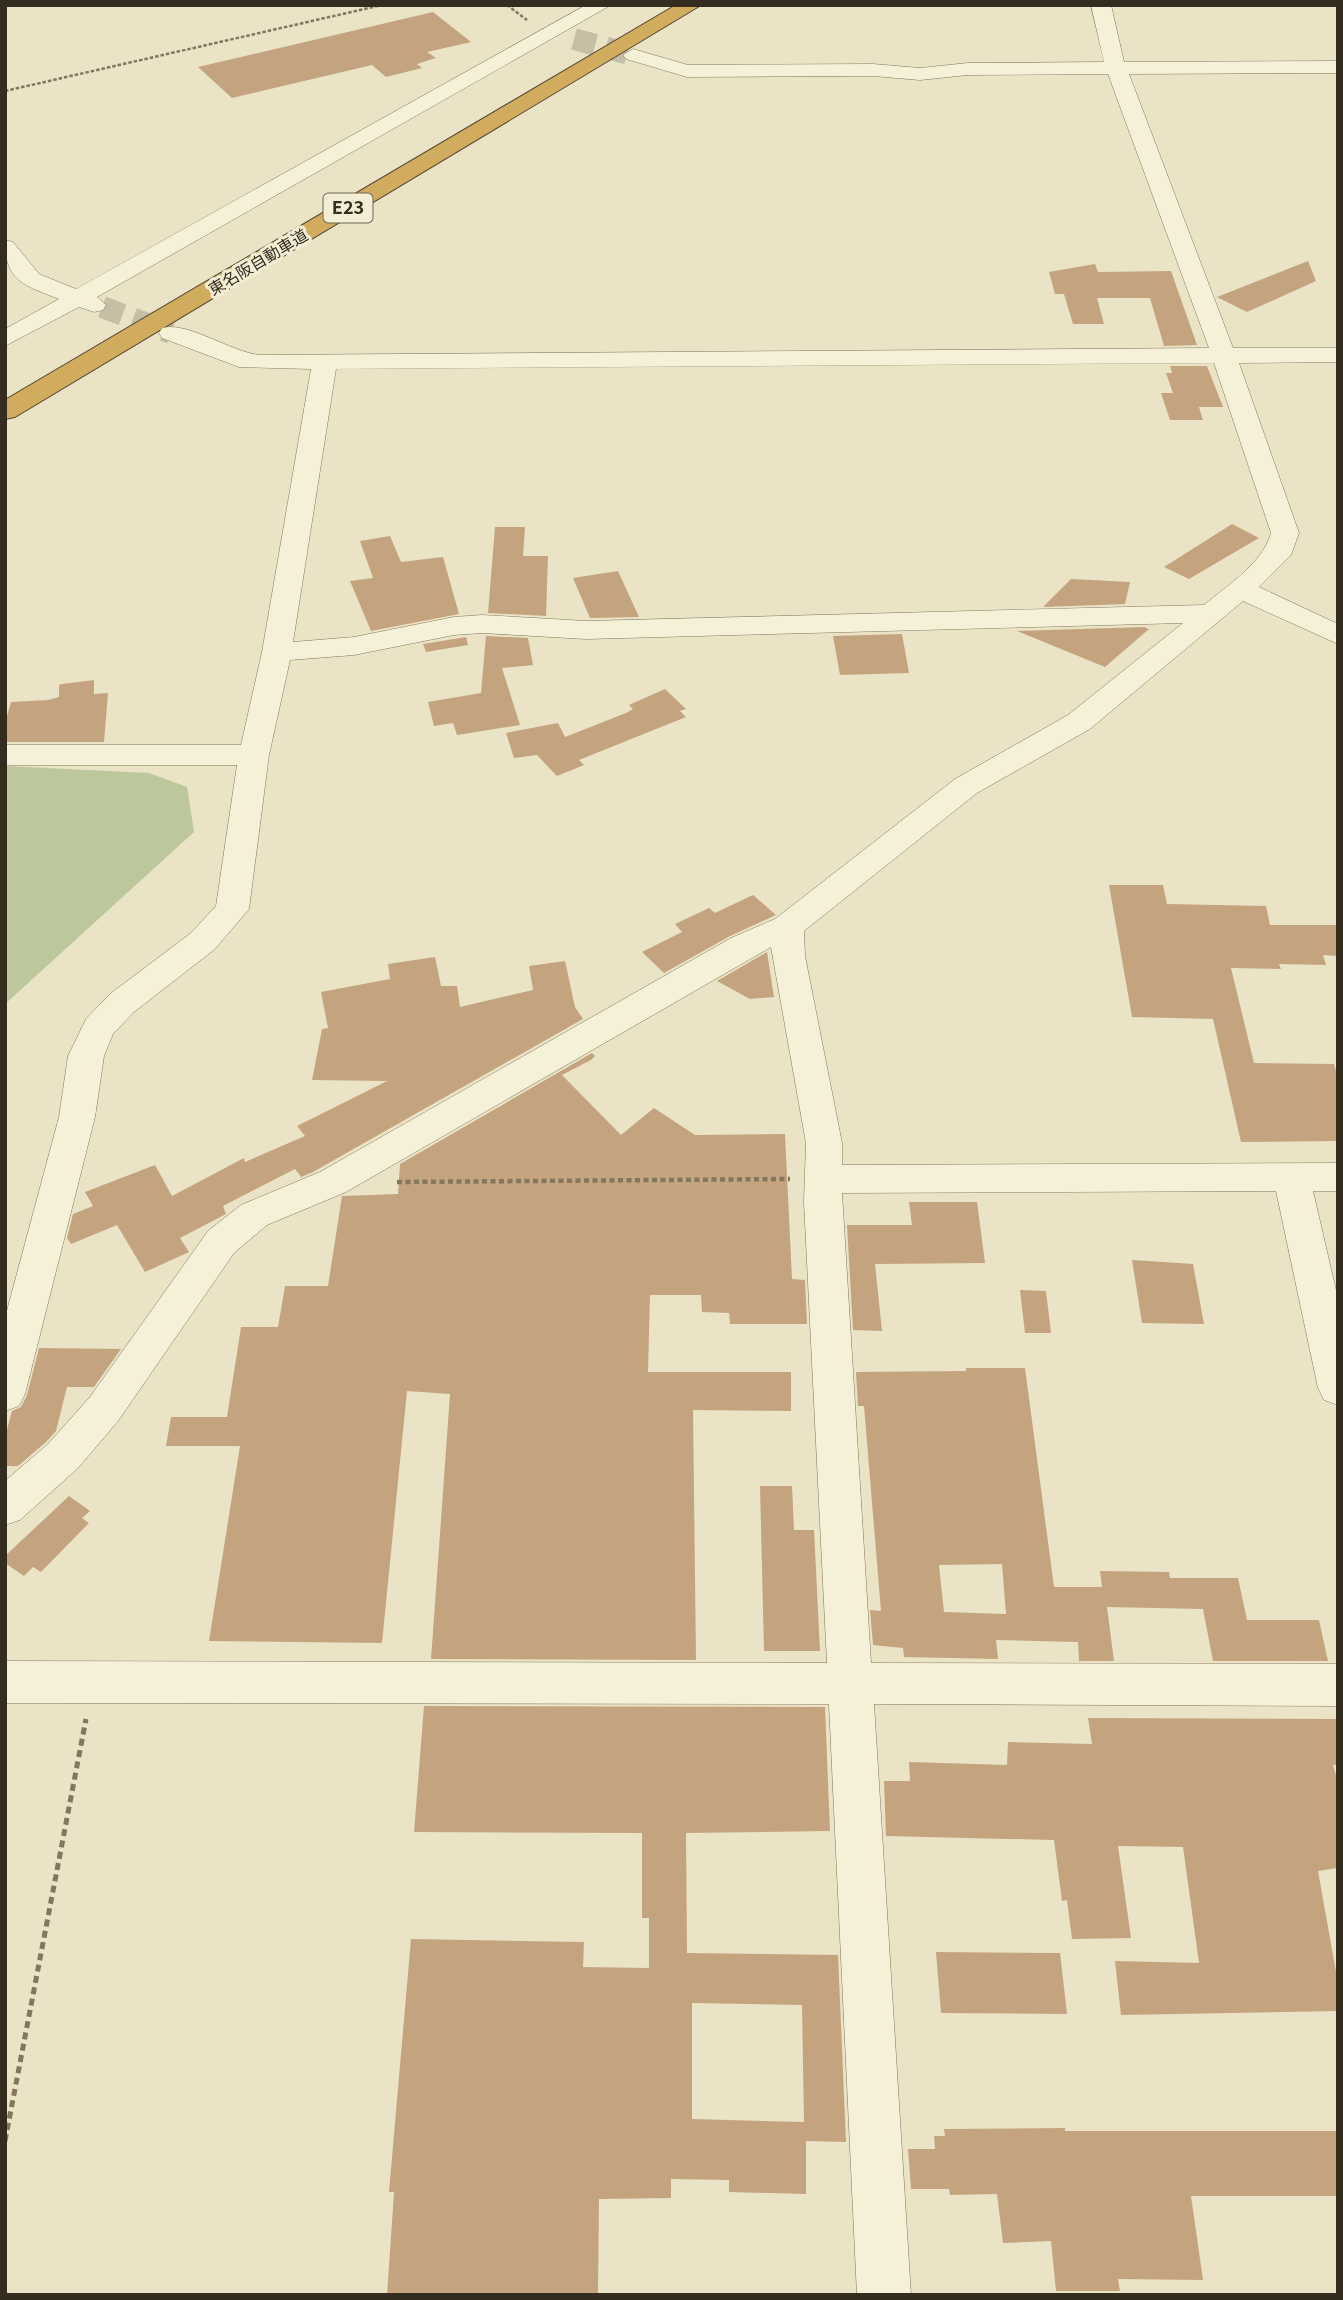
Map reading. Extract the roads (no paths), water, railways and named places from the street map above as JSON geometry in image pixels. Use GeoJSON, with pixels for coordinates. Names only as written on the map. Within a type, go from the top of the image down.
{"type":"FeatureCollection","features":[{"type":"Feature","properties":{"kind":"highway","name":"東名阪自動車道"},"geometry":{"type":"LineString","coordinates":[[5,386],[658,5]]}},
{"type":"Feature","properties":{"kind":"highway","name":"東名阪自動車道"},"geometry":{"type":"LineString","coordinates":[[5,411],[691,5]]}},
{"type":"Feature","properties":{"kind":"street"},"geometry":{"type":"LineString","coordinates":[[5,339],[563,36],[601,5]]}},
{"type":"Feature","properties":{"kind":"street"},"geometry":{"type":"LineString","coordinates":[[6,1506],[63,1456],[104,1409],[221,1242],[254,1215],[333,1182],[743,946],[787,927],[966,786],[1079,722],[1125,687],[1208,613],[1269,564],[1281,549],[1285,533],[1224,356],[1104,32],[1101,5]]}},
{"type":"Feature","properties":{"kind":"street"},"geometry":{"type":"LineString","coordinates":[[633,55],[687,71],[873,70],[920,74],[968,69],[1338,67]]}},
{"type":"Feature","properties":{"kind":"street"},"geometry":{"type":"LineString","coordinates":[[5,247],[31,279],[102,307]]}},
{"type":"Feature","properties":{"kind":"street"},"geometry":{"type":"LineString","coordinates":[[172,333],[239,360],[326,362],[1338,355]]}},
{"type":"Feature","properties":{"kind":"street"},"geometry":{"type":"LineString","coordinates":[[5,1394],[76,1117],[86,1055],[98,1028],[122,1003],[203,941],[232,909],[254,755],[277,652],[326,362]]}},
{"type":"Feature","properties":{"kind":"street"},"geometry":{"type":"LineString","coordinates":[[1239,588],[1338,635]]}},
{"type":"Feature","properties":{"kind":"street"},"geometry":{"type":"LineString","coordinates":[[277,652],[354,646],[454,626],[482,624],[586,630],[996,621],[1208,613]]}},
{"type":"Feature","properties":{"kind":"street"},"geometry":{"type":"LineString","coordinates":[[5,755],[254,755]]}},
{"type":"Feature","properties":{"kind":"street"},"geometry":{"type":"LineString","coordinates":[[787,927],[788,957],[824,1143],[826,1179],[823,1202],[852,1682],[884,2295]]}},
{"type":"Feature","properties":{"kind":"street"},"geometry":{"type":"LineString","coordinates":[[1291,1177],[1338,1388]]}},
{"type":"Feature","properties":{"kind":"street"},"geometry":{"type":"LineString","coordinates":[[826,1179],[1338,1177]]}},
{"type":"Feature","properties":{"kind":"street"},"geometry":{"type":"LineString","coordinates":[[5,1682],[1338,1685]]}},
{"type":"Feature","properties":{"kind":"tunnel"},"geometry":{"type":"LineString","coordinates":[[574,39],[633,55]]}},
{"type":"Feature","properties":{"kind":"tunnel"},"geometry":{"type":"LineString","coordinates":[[102,307],[171,333]]}}]}
